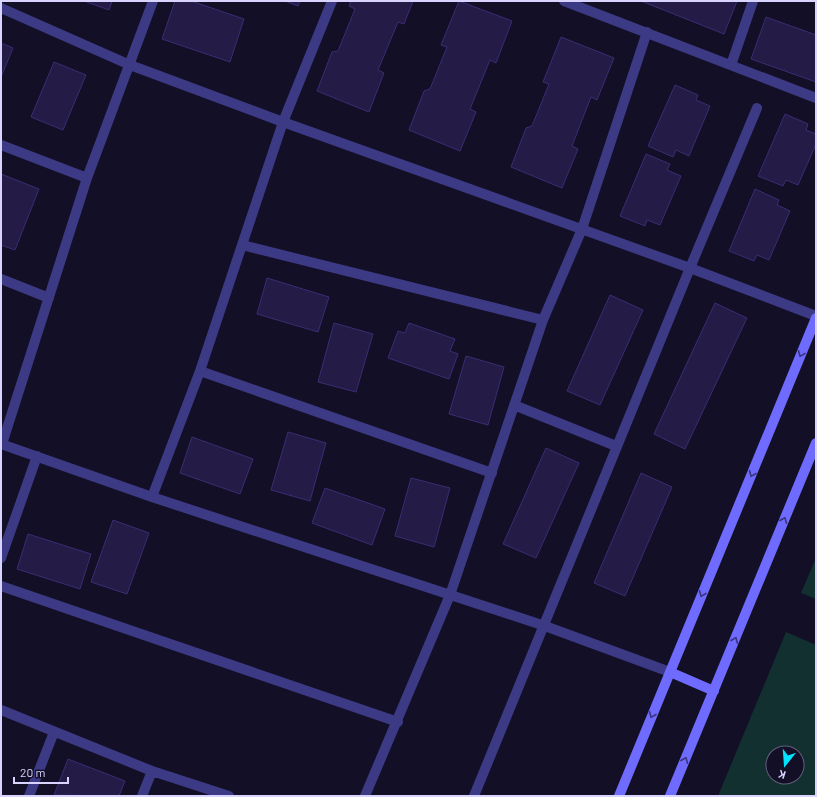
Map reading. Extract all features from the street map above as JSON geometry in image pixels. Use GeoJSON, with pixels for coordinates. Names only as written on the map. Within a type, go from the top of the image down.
{"type":"FeatureCollection","features":[{"type":"Feature","properties":{"kind":"main road"},"geometry":{"type":"LineString","coordinates":[[619,796],[816,317]]}},
{"type":"Feature","properties":{"kind":"main road"},"geometry":{"type":"LineString","coordinates":[[670,796],[816,443]]}},
{"type":"Feature","properties":{"kind":"main road"},"geometry":{"type":"LineString","coordinates":[[670,672],[714,691]]}},
{"type":"Feature","properties":{"kind":"street"},"geometry":{"type":"LineString","coordinates":[[153,1],[87,178],[1,444],[152,497],[545,626],[670,672]]}},
{"type":"Feature","properties":{"kind":"street"},"geometry":{"type":"LineString","coordinates":[[152,497],[200,372],[284,122],[332,1]]}},
{"type":"Feature","properties":{"kind":"street"},"geometry":{"type":"LineString","coordinates":[[564,1],[816,98]]}},
{"type":"Feature","properties":{"kind":"street"},"geometry":{"type":"LineString","coordinates":[[731,65],[753,1]]}},
{"type":"Feature","properties":{"kind":"street"},"geometry":{"type":"LineString","coordinates":[[1,8],[130,65],[690,268],[816,317]]}},
{"type":"Feature","properties":{"kind":"street"},"geometry":{"type":"LineString","coordinates":[[365,796],[398,722],[450,595],[543,320],[582,229],[647,32]]}},
{"type":"Feature","properties":{"kind":"street"},"geometry":{"type":"LineString","coordinates":[[474,796],[545,626],[616,446],[757,108]]}},
{"type":"Feature","properties":{"kind":"street"},"geometry":{"type":"LineString","coordinates":[[1,145],[87,178]]}},
{"type":"Feature","properties":{"kind":"street"},"geometry":{"type":"LineString","coordinates":[[242,246],[543,320]]}},
{"type":"Feature","properties":{"kind":"street"},"geometry":{"type":"LineString","coordinates":[[1,278],[49,298]]}},
{"type":"Feature","properties":{"kind":"street"},"geometry":{"type":"LineString","coordinates":[[200,372],[492,473]]}},
{"type":"Feature","properties":{"kind":"street"},"geometry":{"type":"LineString","coordinates":[[514,405],[616,446]]}},
{"type":"Feature","properties":{"kind":"street"},"geometry":{"type":"LineString","coordinates":[[1,558],[37,456]]}},
{"type":"Feature","properties":{"kind":"street"},"geometry":{"type":"LineString","coordinates":[[1,586],[398,722]]}},
{"type":"Feature","properties":{"kind":"street"},"geometry":{"type":"LineString","coordinates":[[1,710],[152,771],[229,796]]}},
{"type":"Feature","properties":{"kind":"street"},"geometry":{"type":"LineString","coordinates":[[29,796],[54,732]]}},
{"type":"Feature","properties":{"kind":"street"},"geometry":{"type":"LineString","coordinates":[[142,796],[152,771]]}},
{"type":"Feature","properties":{"kind":"green space"},"geometry":{"type":"Polygon","coordinates":[[[816,558],[816,599],[801,593],[816,558]]]}},
{"type":"Feature","properties":{"kind":"green space"},"geometry":{"type":"Polygon","coordinates":[[[786,632],[816,645],[816,796],[718,796],[786,632]]]}},
{"type":"Feature","properties":{"kind":"building"},"geometry":{"type":"Polygon","coordinates":[[[84,1],[112,1],[109,10],[84,1]]]}},
{"type":"Feature","properties":{"kind":"building"},"geometry":{"type":"Polygon","coordinates":[[[175,1],[191,1],[244,19],[230,62],[162,39],[175,1]]]}},
{"type":"Feature","properties":{"kind":"building"},"geometry":{"type":"Polygon","coordinates":[[[285,1],[300,1],[298,6],[285,1]]]}},
{"type":"Feature","properties":{"kind":"building"},"geometry":{"type":"Polygon","coordinates":[[[351,1],[413,1],[404,24],[398,22],[378,70],[384,73],[369,112],[317,91],[332,52],[338,51],[355,9],[349,6],[351,1]]]}},
{"type":"Feature","properties":{"kind":"building"},"geometry":{"type":"Polygon","coordinates":[[[459,1],[512,21],[496,63],[490,60],[470,109],[476,112],[460,151],[409,130],[424,91],[430,89],[447,47],[441,45],[459,1]]]}},
{"type":"Feature","properties":{"kind":"building"},"geometry":{"type":"Polygon","coordinates":[[[641,1],[737,1],[724,34],[641,1]]]}},
{"type":"Feature","properties":{"kind":"building"},"geometry":{"type":"Polygon","coordinates":[[[766,17],[816,35],[816,82],[751,59],[766,17]]]}},
{"type":"Feature","properties":{"kind":"building"},"geometry":{"type":"Polygon","coordinates":[[[561,37],[614,58],[597,100],[591,97],[572,146],[578,149],[562,188],[511,167],[526,128],[532,126],[549,84],[543,82],[561,37]]]}},
{"type":"Feature","properties":{"kind":"building"},"geometry":{"type":"Polygon","coordinates":[[[1,43],[13,48],[1,77],[1,43]]]}},
{"type":"Feature","properties":{"kind":"building"},"geometry":{"type":"Polygon","coordinates":[[[54,62],[86,75],[63,130],[31,117],[54,62]]]}},
{"type":"Feature","properties":{"kind":"building"},"geometry":{"type":"Polygon","coordinates":[[[675,85],[698,95],[696,100],[710,106],[689,156],[676,150],[673,157],[648,146],[675,85]]]}},
{"type":"Feature","properties":{"kind":"building"},"geometry":{"type":"Polygon","coordinates":[[[785,114],[808,124],[806,130],[816,134],[816,144],[798,185],[786,180],[783,186],[758,176],[785,114]]]}},
{"type":"Feature","properties":{"kind":"building"},"geometry":{"type":"Polygon","coordinates":[[[646,154],[670,164],[667,170],[681,176],[660,225],[647,220],[645,226],[620,216],[646,154]]]}},
{"type":"Feature","properties":{"kind":"building"},"geometry":{"type":"Polygon","coordinates":[[[1,174],[39,189],[15,250],[1,245],[1,174]]]}},
{"type":"Feature","properties":{"kind":"building"},"geometry":{"type":"Polygon","coordinates":[[[755,189],[779,200],[777,205],[790,211],[769,260],[757,255],[754,261],[729,251],[755,189]]]}},
{"type":"Feature","properties":{"kind":"building"},"geometry":{"type":"Polygon","coordinates":[[[267,278],[329,297],[318,332],[257,314],[267,278]]]}},
{"type":"Feature","properties":{"kind":"building"},"geometry":{"type":"Polygon","coordinates":[[[610,295],[643,310],[600,405],[567,391],[610,295]]]}},
{"type":"Feature","properties":{"kind":"building"},"geometry":{"type":"Polygon","coordinates":[[[715,303],[747,318],[685,449],[654,434],[715,303]]]}},
{"type":"Feature","properties":{"kind":"building"},"geometry":{"type":"Polygon","coordinates":[[[334,323],[373,334],[356,392],[318,382],[334,323]]]}},
{"type":"Feature","properties":{"kind":"building"},"geometry":{"type":"Polygon","coordinates":[[[409,323],[455,339],[450,351],[458,354],[449,379],[388,358],[398,331],[405,333],[409,323]]]}},
{"type":"Feature","properties":{"kind":"building"},"geometry":{"type":"Polygon","coordinates":[[[466,356],[504,367],[488,425],[449,414],[466,356]]]}},
{"type":"Feature","properties":{"kind":"building"},"geometry":{"type":"Polygon","coordinates":[[[288,432],[326,443],[310,501],[271,490],[288,432]]]}},
{"type":"Feature","properties":{"kind":"building"},"geometry":{"type":"Polygon","coordinates":[[[192,437],[253,459],[240,494],[180,473],[192,437]]]}},
{"type":"Feature","properties":{"kind":"building"},"geometry":{"type":"Polygon","coordinates":[[[546,448],[579,463],[536,558],[503,544],[546,448]]]}},
{"type":"Feature","properties":{"kind":"building"},"geometry":{"type":"Polygon","coordinates":[[[641,473],[672,487],[625,596],[594,583],[641,473]]]}},
{"type":"Feature","properties":{"kind":"building"},"geometry":{"type":"Polygon","coordinates":[[[411,478],[450,488],[434,547],[395,536],[411,478]]]}},
{"type":"Feature","properties":{"kind":"building"},"geometry":{"type":"Polygon","coordinates":[[[325,488],[385,509],[372,545],[312,523],[325,488]]]}},
{"type":"Feature","properties":{"kind":"building"},"geometry":{"type":"Polygon","coordinates":[[[113,520],[149,533],[127,594],[91,582],[113,520]]]}},
{"type":"Feature","properties":{"kind":"building"},"geometry":{"type":"Polygon","coordinates":[[[28,534],[91,554],[80,589],[17,569],[28,534]]]}},
{"type":"Feature","properties":{"kind":"building"},"geometry":{"type":"Polygon","coordinates":[[[68,759],[125,781],[119,796],[54,795],[68,759]]]}}]}
